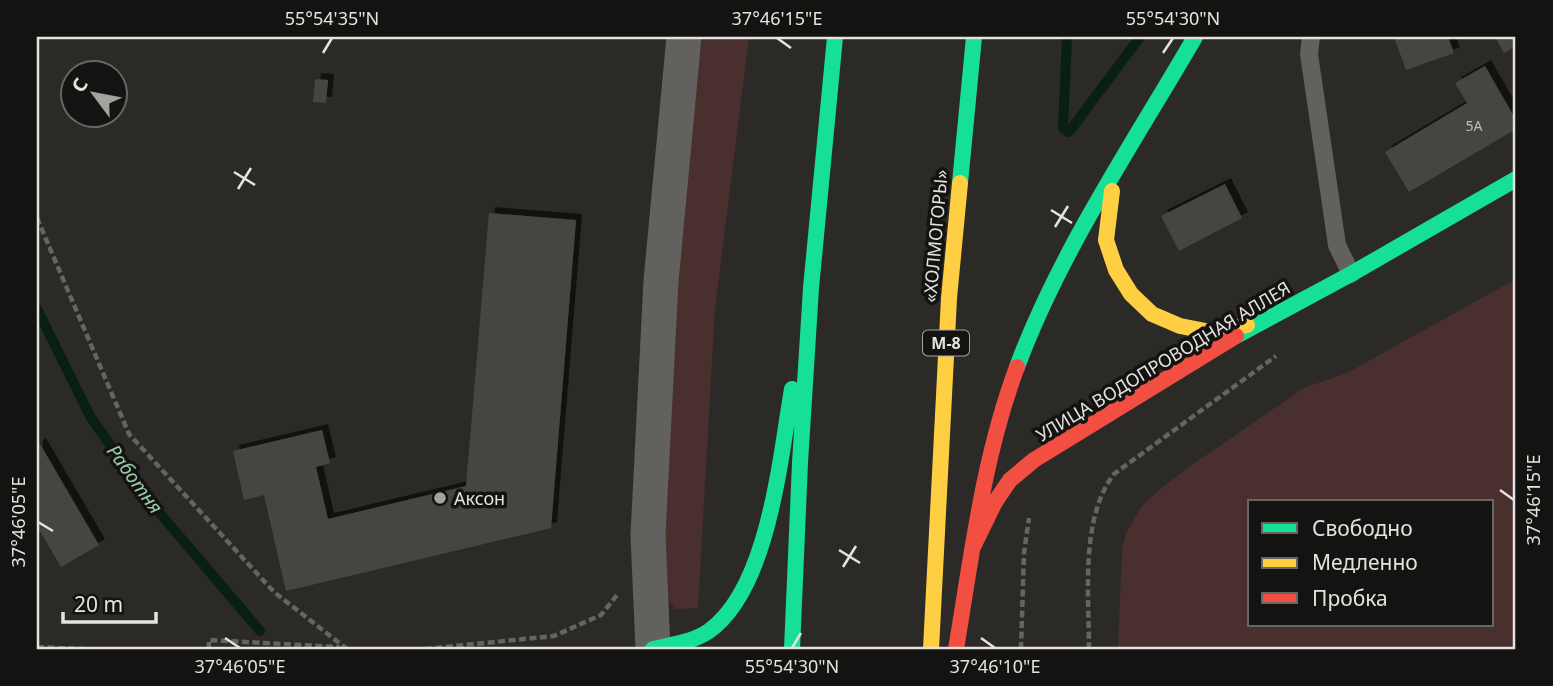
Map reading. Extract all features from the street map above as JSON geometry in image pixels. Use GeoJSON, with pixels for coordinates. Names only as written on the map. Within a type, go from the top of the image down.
{"type":"FeatureCollection","features":[{"type":"Feature","properties":{"kind":"main road"},"geometry":{"type":"LineString","coordinates":[[792,649],[811,288],[835,37]]}},
{"type":"Feature","properties":{"kind":"main road","name":"«ХОЛМОГОРЫ»"},"geometry":{"type":"LineString","coordinates":[[930,649],[949,299],[974,37]]}},
{"type":"Feature","properties":{"kind":"main road"},"geometry":{"type":"LineString","coordinates":[[957,649],[985,473],[1003,404],[1030,332],[1065,260],[1195,37]]}},
{"type":"Feature","properties":{"kind":"main road"},"geometry":{"type":"LineString","coordinates":[[1113,178],[1106,240],[1116,270],[1131,294],[1152,314],[1180,326],[1210,332],[1256,324]]}},
{"type":"Feature","properties":{"kind":"main road","name":"УЛИЦА ВОДОПРОВОДНАЯ АЛЛЕЯ"},"geometry":{"type":"LineString","coordinates":[[973,547],[995,502],[1010,480],[1034,460],[1256,324],[1351,274],[1516,179]]}},
{"type":"Feature","properties":{"kind":"main road"},"geometry":{"type":"LineString","coordinates":[[653,649],[690,640],[710,630],[727,614],[741,595],[752,571],[768,515],[811,288]]}},
{"type":"Feature","properties":{"kind":"street"},"geometry":{"type":"LineString","coordinates":[[653,649],[648,535],[662,281],[684,37]]}},
{"type":"Feature","properties":{"kind":"lane"},"geometry":{"type":"LineString","coordinates":[[1311,37],[1309,54],[1337,245],[1351,274]]}},
{"type":"Feature","properties":{"kind":"path"},"geometry":{"type":"LineString","coordinates":[[37,218],[129,434],[274,592],[347,649]]}},
{"type":"Feature","properties":{"kind":"path"},"geometry":{"type":"LineString","coordinates":[[1089,649],[1090,554],[1094,519],[1106,485],[1114,474],[1284,349],[1237,375]]}},
{"type":"Feature","properties":{"kind":"path"},"geometry":{"type":"LineString","coordinates":[[1021,649],[1024,553],[1028,519],[1034,509]]}},
{"type":"Feature","properties":{"kind":"path"},"geometry":{"type":"LineString","coordinates":[[425,649],[554,636]]}},
{"type":"Feature","properties":{"kind":"path"},"geometry":{"type":"LineString","coordinates":[[209,649],[209,640],[338,648]]}},
{"type":"Feature","properties":{"kind":"path"},"geometry":{"type":"LineString","coordinates":[[37,648],[84,649]]}},
{"type":"Feature","properties":{"kind":"shaded area"},"geometry":{"type":"Polygon","coordinates":[[[702,37],[749,37],[715,309],[698,608],[675,609],[661,590],[676,283],[702,37]]]}},
{"type":"Feature","properties":{"kind":"shaded area"},"geometry":{"type":"Polygon","coordinates":[[[1516,279],[1516,649],[1118,649],[1122,550],[1126,533],[1142,506],[1186,469],[1304,388],[1347,373],[1516,279]]]}},
{"type":"Feature","properties":{"kind":"building"},"geometry":{"type":"Polygon","coordinates":[[[1394,37],[1448,37],[1454,53],[1406,70],[1394,37]]]}},
{"type":"Feature","properties":{"kind":"building"},"geometry":{"type":"Polygon","coordinates":[[[1495,37],[1516,37],[1516,46],[1504,53],[1495,37]]]}},
{"type":"Feature","properties":{"kind":"building"},"geometry":{"type":"Polygon","coordinates":[[[1485,66],[1516,120],[1516,129],[1409,192],[1385,152],[1467,103],[1455,83],[1485,66]]]}},
{"type":"Feature","properties":{"kind":"building"},"geometry":{"type":"Polygon","coordinates":[[[315,79],[328,80],[326,103],[313,102],[315,79]]]}},
{"type":"Feature","properties":{"kind":"building"},"geometry":{"type":"Polygon","coordinates":[[[1225,184],[1242,218],[1179,251],[1161,216],[1225,184]]]}},
{"type":"Feature","properties":{"kind":"building"},"geometry":{"type":"Polygon","coordinates":[[[489,213],[576,220],[551,528],[286,591],[264,495],[244,500],[233,451],[322,430],[330,463],[316,467],[328,519],[466,486],[489,213]]]}},
{"type":"Feature","properties":{"kind":"building"},"geometry":{"type":"Polygon","coordinates":[[[40,444],[99,545],[61,567],[37,526],[37,446],[40,444]]]}},
{"type":"Feature","properties":{"kind":"waterway"},"geometry":{"type":"LineString","coordinates":[[1067,37],[1063,128],[1069,132],[1140,37]]}},
{"type":"Feature","properties":{"kind":"waterway","name":"Работня"},"geometry":{"type":"LineString","coordinates":[[37,309],[91,418],[158,511],[260,631]]}},
{"type":"Feature","properties":{"kind":"traffic: fast"},"geometry":{"type":"LineString","coordinates":[[792,649],[811,288],[835,37]]}},
{"type":"Feature","properties":{"kind":"traffic: fast"},"geometry":{"type":"LineString","coordinates":[[960,183],[974,37]]}},
{"type":"Feature","properties":{"kind":"traffic: fast"},"geometry":{"type":"LineString","coordinates":[[1017,367],[1034,324],[1076,240],[1195,37]]}},
{"type":"Feature","properties":{"kind":"traffic: fast"},"geometry":{"type":"LineString","coordinates":[[1236,336],[1351,274],[1516,179]]}},
{"type":"Feature","properties":{"kind":"traffic: fast"},"geometry":{"type":"LineString","coordinates":[[653,649],[689,640],[709,631],[729,611],[746,585],[768,520],[792,389]]}},
{"type":"Feature","properties":{"kind":"traffic: slow"},"geometry":{"type":"LineString","coordinates":[[931,649],[949,298],[960,183]]}},
{"type":"Feature","properties":{"kind":"traffic: slow"},"geometry":{"type":"LineString","coordinates":[[1112,191],[1106,240],[1116,270],[1131,294],[1152,314],[1180,326],[1211,332],[1247,325]]}},
{"type":"Feature","properties":{"kind":"traffic: jam"},"geometry":{"type":"LineString","coordinates":[[973,547],[995,502],[1010,480],[1034,460],[1236,336]]}},
{"type":"Feature","properties":{"kind":"traffic: jam"},"geometry":{"type":"LineString","coordinates":[[956,649],[987,471],[1005,401],[1017,367]]}},
{"type":"Feature","properties":{"kind":"place","name":"Аксон"},"geometry":{"type":"Point","coordinates":[440,498]}}]}
